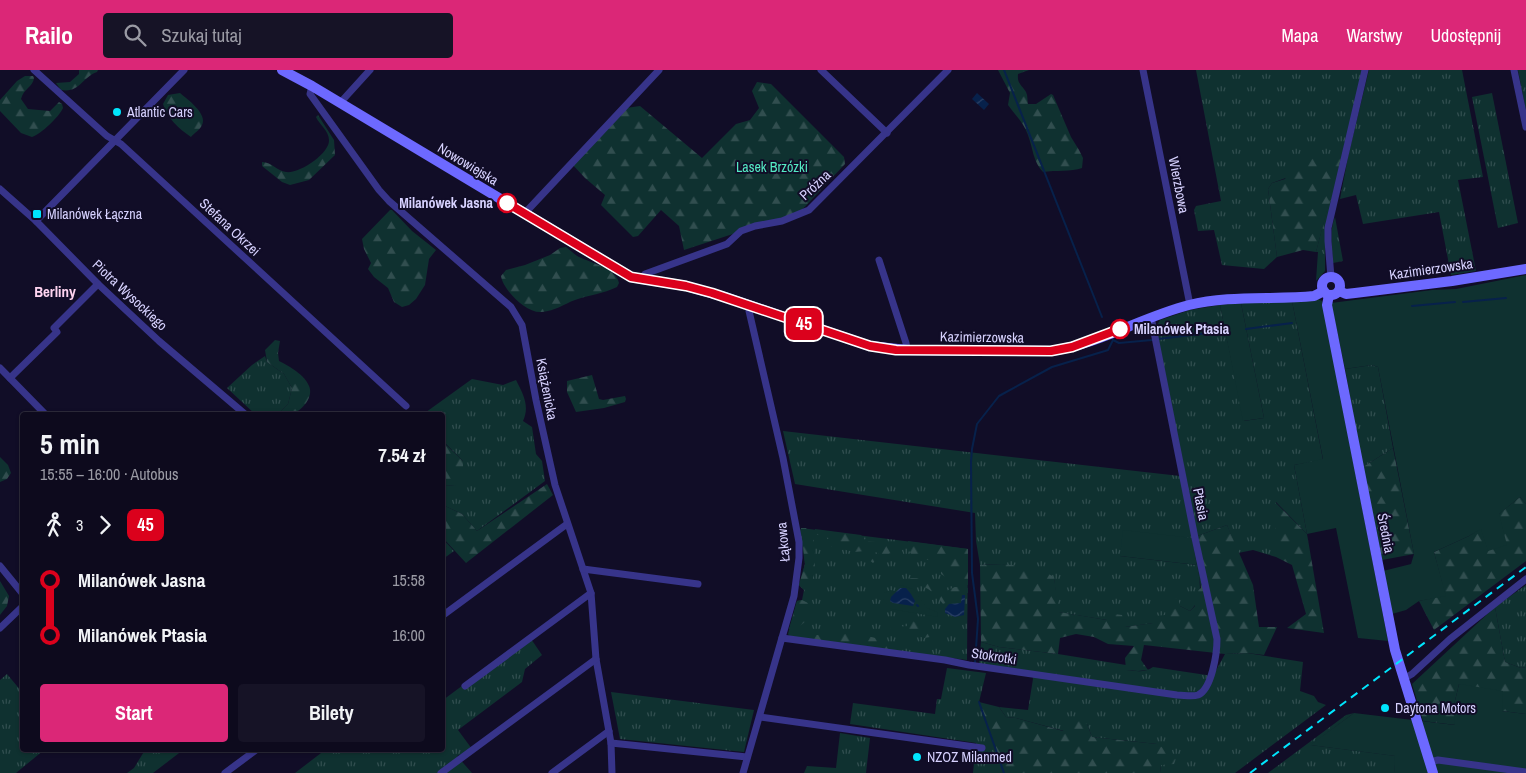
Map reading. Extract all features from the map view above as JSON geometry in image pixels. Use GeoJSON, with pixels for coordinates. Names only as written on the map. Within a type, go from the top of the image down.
{"type":"FeatureCollection","features":[{"type":"Feature","properties":{"kind":"street","name":"Stefana Okrzei"},"geometry":{"type":"LineString","coordinates":[[34,70],[107,136],[116,140],[406,406]]}},
{"type":"Feature","properties":{"kind":"street"},"geometry":{"type":"LineString","coordinates":[[36,221],[184,70]]}},
{"type":"Feature","properties":{"kind":"street","name":"Nowowiejska"},"geometry":{"type":"LineString","coordinates":[[282,70],[312,86],[618,270],[631,277],[641,279]]}},
{"type":"Feature","properties":{"kind":"street"},"geometry":{"type":"LineString","coordinates":[[340,103],[370,70]]}},
{"type":"Feature","properties":{"kind":"street"},"geometry":{"type":"LineString","coordinates":[[524,214],[659,70]]}},
{"type":"Feature","properties":{"kind":"street"},"geometry":{"type":"LineString","coordinates":[[821,70],[887,133]]}},
{"type":"Feature","properties":{"kind":"street","name":"Próżna"},"geometry":{"type":"LineString","coordinates":[[641,279],[645,274],[727,244],[741,230],[782,221],[809,210],[948,70]]}},
{"type":"Feature","properties":{"kind":"street","name":"Wierzbowa"},"geometry":{"type":"LineString","coordinates":[[1143,70],[1190,305]]}},
{"type":"Feature","properties":{"kind":"street"},"geometry":{"type":"LineString","coordinates":[[1331,277],[1328,241],[1329,225],[1365,70]]}},
{"type":"Feature","properties":{"kind":"street"},"geometry":{"type":"LineString","coordinates":[[1514,70],[1526,127]]}},
{"type":"Feature","properties":{"kind":"street","name":"Książenicka"},"geometry":{"type":"LineString","coordinates":[[312,86],[310,94],[379,190],[389,201],[511,307],[522,324],[536,400],[555,485],[591,593],[596,659],[611,743],[612,773]]}},
{"type":"Feature","properties":{"kind":"street","name":"Piotra Wysockiego"},"geometry":{"type":"LineString","coordinates":[[0,189],[36,221],[98,284],[243,412]]}},
{"type":"Feature","properties":{"kind":"street"},"geometry":{"type":"LineString","coordinates":[[879,260],[907,350]]}},
{"type":"Feature","properties":{"kind":"street","name":"Kazimierzowska"},"geometry":{"type":"LineString","coordinates":[[1339,291],[1346,294],[1355,293],[1452,281],[1526,269]]}},
{"type":"Feature","properties":{"kind":"street"},"geometry":{"type":"LineString","coordinates":[[1331,277],[1339,282],[1339,291],[1334,295],[1326,293],[1323,283],[1331,277]]}},
{"type":"Feature","properties":{"kind":"street","name":"Kazimierzowska"},"geometry":{"type":"LineString","coordinates":[[641,279],[692,288],[858,343],[884,349],[907,350],[1051,351],[1072,347],[1151,317],[1190,305],[1226,300],[1314,296],[1326,293]]}},
{"type":"Feature","properties":{"kind":"street"},"geometry":{"type":"LineString","coordinates":[[10,378],[58,332],[54,328],[98,284]]}},
{"type":"Feature","properties":{"kind":"street","name":"Średnia"},"geometry":{"type":"LineString","coordinates":[[1326,293],[1394,644],[1433,773]]}},
{"type":"Feature","properties":{"kind":"street","name":"Łąkowa"},"geometry":{"type":"LineString","coordinates":[[743,773],[794,596],[799,558],[799,542],[783,458],[749,311],[750,306]]}},
{"type":"Feature","properties":{"kind":"street","name":"Ptasia"},"geometry":{"type":"LineString","coordinates":[[1151,317],[1217,639],[1217,652],[1213,668],[1206,688],[1201,693]]}},
{"type":"Feature","properties":{"kind":"street"},"geometry":{"type":"LineString","coordinates":[[0,368],[43,412]]}},
{"type":"Feature","properties":{"kind":"street"},"geometry":{"type":"LineString","coordinates":[[445,614],[567,524]]}},
{"type":"Feature","properties":{"kind":"street"},"geometry":{"type":"LineString","coordinates":[[0,566],[20,591]]}},
{"type":"Feature","properties":{"kind":"street"},"geometry":{"type":"LineString","coordinates":[[583,569],[698,584]]}},
{"type":"Feature","properties":{"kind":"street"},"geometry":{"type":"LineString","coordinates":[[1404,679],[1526,579]]}},
{"type":"Feature","properties":{"kind":"street"},"geometry":{"type":"LineString","coordinates":[[465,686],[591,593]]}},
{"type":"Feature","properties":{"kind":"street"},"geometry":{"type":"LineString","coordinates":[[0,628],[20,609]]}},
{"type":"Feature","properties":{"kind":"street","name":"Stokrotki"},"geometry":{"type":"LineString","coordinates":[[782,638],[1158,692],[1193,696],[1201,693]]}},
{"type":"Feature","properties":{"kind":"street"},"geometry":{"type":"LineString","coordinates":[[441,773],[596,659]]}},
{"type":"Feature","properties":{"kind":"street"},"geometry":{"type":"LineString","coordinates":[[760,717],[982,748]]}},
{"type":"Feature","properties":{"kind":"street"},"geometry":{"type":"LineString","coordinates":[[552,773],[609,731]]}},
{"type":"Feature","properties":{"kind":"street"},"geometry":{"type":"LineString","coordinates":[[611,743],[747,757]]}},
{"type":"Feature","properties":{"kind":"street"},"geometry":{"type":"LineString","coordinates":[[225,773],[253,752]]}},
{"type":"Feature","properties":{"kind":"street"},"geometry":{"type":"LineString","coordinates":[[1430,762],[1438,760],[1526,772]]}},
{"type":"Feature","properties":{"kind":"green space"},"geometry":{"type":"Polygon","coordinates":[[[79,70],[98,70],[77,87],[61,90],[56,83],[70,82],[79,74],[79,70]]]}},
{"type":"Feature","properties":{"kind":"green space"},"geometry":{"type":"Polygon","coordinates":[[[998,70],[1029,70],[1018,74],[1019,82],[1027,94],[1028,104],[1036,104],[1051,94],[1053,95],[1071,137],[1083,158],[1082,168],[1043,172],[1035,159],[1030,140],[1022,123],[1008,105],[1010,93],[998,70]]]}},
{"type":"Feature","properties":{"kind":"green space"},"geometry":{"type":"Polygon","coordinates":[[[1196,70],[1363,70],[1325,230],[1325,271],[1316,281],[1318,252],[1316,252],[1340,158],[1272,183],[1268,189],[1277,257],[1264,269],[1222,265],[1214,230],[1198,231],[1194,210],[1196,206],[1221,201],[1196,70]]]}},
{"type":"Feature","properties":{"kind":"green space"},"geometry":{"type":"Polygon","coordinates":[[[1369,70],[1462,70],[1483,177],[1458,180],[1476,271],[1451,275],[1439,212],[1363,224],[1356,195],[1340,199],[1349,152],[1369,70]]]}},
{"type":"Feature","properties":{"kind":"green space"},"geometry":{"type":"Polygon","coordinates":[[[1518,70],[1526,70],[1526,111],[1518,70]]]}},
{"type":"Feature","properties":{"kind":"green space"},"geometry":{"type":"Polygon","coordinates":[[[25,76],[33,76],[34,78],[21,99],[28,109],[50,111],[59,102],[63,108],[49,125],[32,137],[21,133],[0,111],[0,100],[17,81],[25,76]]]}},
{"type":"Feature","properties":{"kind":"green space","name":"Lasek Brzózki"},"geometry":{"type":"Polygon","coordinates":[[[757,82],[771,84],[844,157],[845,164],[800,212],[684,250],[679,226],[661,210],[638,236],[633,237],[601,205],[605,195],[572,164],[626,108],[640,106],[702,158],[736,124],[750,120],[759,108],[752,91],[757,82]]]}},
{"type":"Feature","properties":{"kind":"green space"},"geometry":{"type":"Polygon","coordinates":[[[180,93],[196,107],[202,116],[201,127],[191,137],[174,123],[167,114],[163,104],[168,95],[180,93]]]}},
{"type":"Feature","properties":{"kind":"green space"},"geometry":{"type":"Polygon","coordinates":[[[1492,93],[1518,223],[1498,228],[1472,97],[1492,93]]]}},
{"type":"Feature","properties":{"kind":"green space"},"geometry":{"type":"Polygon","coordinates":[[[318,115],[334,140],[335,155],[309,180],[290,185],[282,182],[262,166],[262,162],[269,163],[286,172],[292,172],[313,162],[325,151],[329,140],[316,117],[318,115]]]}},
{"type":"Feature","properties":{"kind":"green space"},"geometry":{"type":"Polygon","coordinates":[[[1320,156],[1341,158],[1316,252],[1303,250],[1277,257],[1268,189],[1272,183],[1285,179],[1296,159],[1320,156]]]}},
{"type":"Feature","properties":{"kind":"green space"},"geometry":{"type":"Polygon","coordinates":[[[390,210],[436,250],[429,259],[425,285],[416,299],[409,305],[402,307],[394,302],[388,288],[374,277],[368,269],[371,263],[364,249],[362,239],[390,210]]]}},
{"type":"Feature","properties":{"kind":"green space"},"geometry":{"type":"Polygon","coordinates":[[[1335,217],[1343,261],[1333,263],[1331,234],[1335,217]]]}},
{"type":"Feature","properties":{"kind":"green space"},"geometry":{"type":"Polygon","coordinates":[[[566,247],[579,257],[613,273],[619,283],[617,287],[542,312],[536,312],[523,305],[506,288],[501,276],[506,270],[525,265],[566,247]]]}},
{"type":"Feature","properties":{"kind":"green space"},"geometry":{"type":"Polygon","coordinates":[[[1526,275],[1526,504],[1520,497],[1499,514],[1507,545],[1488,551],[1481,529],[1434,552],[1446,596],[1419,601],[1406,610],[1392,614],[1383,571],[1411,564],[1414,554],[1378,367],[1372,365],[1345,369],[1331,303],[1432,290],[1456,289],[1526,275]]]}},
{"type":"Feature","properties":{"kind":"green space"},"geometry":{"type":"Polygon","coordinates":[[[1318,299],[1322,301],[1388,641],[1358,638],[1336,528],[1307,534],[1294,465],[1323,459],[1292,301],[1318,299]]]}},
{"type":"Feature","properties":{"kind":"green space"},"geometry":{"type":"Polygon","coordinates":[[[1292,301],[1323,460],[1294,465],[1307,534],[1276,502],[1276,557],[1253,550],[1238,553],[1227,525],[1192,538],[1120,556],[1197,565],[1200,589],[1197,601],[1190,611],[1180,606],[1154,623],[1125,627],[1107,620],[1058,612],[1054,578],[1002,564],[980,565],[976,541],[975,513],[795,484],[783,431],[1180,476],[1156,327],[1160,320],[1190,310],[1220,305],[1244,421],[1264,418],[1241,303],[1292,301]]]}},
{"type":"Feature","properties":{"kind":"green space"},"geometry":{"type":"Polygon","coordinates":[[[1241,303],[1264,418],[1243,421],[1220,305],[1241,303]]]}},
{"type":"Feature","properties":{"kind":"green space"},"geometry":{"type":"Polygon","coordinates":[[[275,340],[280,341],[279,361],[292,368],[309,386],[309,399],[296,412],[280,412],[288,404],[292,388],[284,374],[267,362],[265,350],[275,340]]]}},
{"type":"Feature","properties":{"kind":"green space"},"geometry":{"type":"Polygon","coordinates":[[[265,356],[267,362],[284,374],[292,388],[288,404],[280,412],[253,412],[227,388],[265,356]]]}},
{"type":"Feature","properties":{"kind":"green space"},"geometry":{"type":"Polygon","coordinates":[[[1372,365],[1378,367],[1393,448],[1363,467],[1345,369],[1372,365]]]}},
{"type":"Feature","properties":{"kind":"green space"},"geometry":{"type":"Polygon","coordinates":[[[592,375],[599,399],[625,396],[625,402],[604,408],[576,412],[567,392],[567,381],[592,375]]]}},
{"type":"Feature","properties":{"kind":"green space"},"geometry":{"type":"Polygon","coordinates":[[[472,379],[503,385],[516,380],[526,405],[523,421],[532,427],[536,454],[542,461],[545,481],[477,531],[462,514],[445,506],[445,485],[455,486],[463,461],[445,443],[445,412],[426,412],[472,379]]]}},
{"type":"Feature","properties":{"kind":"green space"},"geometry":{"type":"Polygon","coordinates":[[[445,444],[463,461],[463,480],[455,486],[445,485],[445,444]]]}},
{"type":"Feature","properties":{"kind":"green space"},"geometry":{"type":"Polygon","coordinates":[[[1393,448],[1414,554],[1382,560],[1363,467],[1393,448]]]}},
{"type":"Feature","properties":{"kind":"green space"},"geometry":{"type":"Polygon","coordinates":[[[0,457],[8,465],[11,473],[7,479],[0,482],[0,457]]]}},
{"type":"Feature","properties":{"kind":"green space"},"geometry":{"type":"Polygon","coordinates":[[[547,484],[553,495],[466,563],[445,540],[445,506],[462,514],[477,531],[547,484]]]}},
{"type":"Feature","properties":{"kind":"green space"},"geometry":{"type":"Polygon","coordinates":[[[1520,497],[1526,504],[1526,561],[1434,630],[1419,601],[1445,595],[1434,552],[1469,536],[1520,497]]]}},
{"type":"Feature","properties":{"kind":"green space"},"geometry":{"type":"Polygon","coordinates":[[[1275,502],[1307,534],[1324,633],[1287,628],[1306,614],[1292,565],[1276,557],[1275,502]]]}},
{"type":"Feature","properties":{"kind":"green space"},"geometry":{"type":"Polygon","coordinates":[[[1227,525],[1253,585],[1259,627],[1277,627],[1264,655],[1247,653],[1225,654],[1144,645],[1141,660],[1148,670],[1138,671],[1126,670],[1125,658],[1134,646],[1108,644],[1094,637],[1076,634],[1060,638],[1058,654],[999,647],[981,642],[980,565],[1002,564],[1038,568],[1054,577],[1059,612],[1107,620],[1114,614],[1122,615],[1125,627],[1153,623],[1155,616],[1165,615],[1170,599],[1178,598],[1180,606],[1190,611],[1195,606],[1194,593],[1201,588],[1192,538],[1227,525]]]}},
{"type":"Feature","properties":{"kind":"green space"},"geometry":{"type":"Polygon","coordinates":[[[801,528],[968,549],[967,660],[790,637],[788,634],[797,601],[802,600],[804,590],[799,585],[805,564],[801,528]]]}},
{"type":"Feature","properties":{"kind":"green space"},"geometry":{"type":"Polygon","coordinates":[[[801,528],[806,528],[814,540],[815,569],[811,586],[804,590],[799,585],[805,564],[801,528]]]}},
{"type":"Feature","properties":{"kind":"green space"},"geometry":{"type":"Polygon","coordinates":[[[815,529],[861,535],[866,541],[894,544],[900,549],[904,557],[898,553],[892,553],[880,559],[878,553],[875,552],[875,561],[873,563],[869,560],[865,551],[854,552],[826,545],[826,540],[829,538],[815,534],[815,529]]]}},
{"type":"Feature","properties":{"kind":"green space"},"geometry":{"type":"Polygon","coordinates":[[[1123,530],[1192,538],[1197,565],[1120,556],[1123,530]]]}},
{"type":"Feature","properties":{"kind":"green space"},"geometry":{"type":"Polygon","coordinates":[[[445,541],[454,551],[445,558],[445,541]]]}},
{"type":"Feature","properties":{"kind":"green space"},"geometry":{"type":"Polygon","coordinates":[[[908,541],[968,549],[968,585],[952,581],[941,574],[941,572],[948,568],[946,564],[915,557],[909,550],[908,541]]]}},
{"type":"Feature","properties":{"kind":"green space"},"geometry":{"type":"Polygon","coordinates":[[[912,578],[932,579],[946,592],[956,587],[968,588],[968,593],[962,593],[958,598],[943,604],[930,590],[903,582],[902,580],[912,578]]]}},
{"type":"Feature","properties":{"kind":"green space"},"geometry":{"type":"Polygon","coordinates":[[[0,581],[9,596],[7,606],[0,615],[0,581]]]}},
{"type":"Feature","properties":{"kind":"green space"},"geometry":{"type":"Polygon","coordinates":[[[900,585],[913,589],[927,608],[937,612],[938,617],[891,609],[883,599],[883,594],[890,590],[895,591],[900,585]]]}},
{"type":"Feature","properties":{"kind":"green space"},"geometry":{"type":"Polygon","coordinates":[[[1526,585],[1526,667],[1521,668],[1505,662],[1495,607],[1526,585]]]}},
{"type":"Feature","properties":{"kind":"green space"},"geometry":{"type":"Polygon","coordinates":[[[802,600],[808,603],[812,616],[800,626],[789,629],[797,601],[802,600]]]}},
{"type":"Feature","properties":{"kind":"green space"},"geometry":{"type":"Polygon","coordinates":[[[1495,607],[1505,662],[1521,668],[1526,667],[1526,714],[1502,711],[1459,684],[1454,705],[1456,725],[1423,721],[1412,684],[1495,607]]]}},
{"type":"Feature","properties":{"kind":"green space"},"geometry":{"type":"Polygon","coordinates":[[[910,618],[930,632],[930,637],[924,638],[909,633],[893,634],[890,630],[892,627],[909,626],[907,619],[910,618]]]}},
{"type":"Feature","properties":{"kind":"green space"},"geometry":{"type":"Polygon","coordinates":[[[802,633],[869,636],[888,643],[897,651],[790,637],[802,633]]]}},
{"type":"Feature","properties":{"kind":"green space"},"geometry":{"type":"Polygon","coordinates":[[[529,636],[542,655],[525,669],[522,682],[458,730],[472,749],[457,756],[472,773],[295,773],[322,752],[445,752],[445,699],[529,636]]]}},
{"type":"Feature","properties":{"kind":"green space"},"geometry":{"type":"Polygon","coordinates":[[[981,642],[999,647],[1126,665],[1126,670],[1144,671],[1153,667],[1213,676],[1225,654],[1247,653],[1303,662],[1300,691],[1314,696],[1318,702],[1326,705],[1235,773],[1160,773],[1161,765],[1157,744],[1092,737],[1087,724],[1064,731],[1006,717],[999,707],[1028,710],[1033,679],[1032,672],[979,664],[981,642]]]}},
{"type":"Feature","properties":{"kind":"green space"},"geometry":{"type":"Polygon","coordinates":[[[947,668],[986,673],[979,702],[1004,773],[973,773],[976,743],[850,724],[853,703],[935,714],[937,699],[941,699],[947,668]]]}},
{"type":"Feature","properties":{"kind":"green space"},"geometry":{"type":"Polygon","coordinates":[[[7,674],[20,690],[20,752],[42,752],[16,773],[0,773],[0,680],[7,674]]]}},
{"type":"Feature","properties":{"kind":"green space"},"geometry":{"type":"Polygon","coordinates":[[[1459,684],[1503,691],[1502,711],[1526,714],[1526,769],[1513,773],[1394,773],[1395,756],[1310,745],[1354,713],[1455,725],[1454,705],[1459,684]]]}},
{"type":"Feature","properties":{"kind":"green space"},"geometry":{"type":"Polygon","coordinates":[[[611,692],[754,710],[744,752],[620,739],[611,692]]]}},
{"type":"Feature","properties":{"kind":"green space"},"geometry":{"type":"Polygon","coordinates":[[[979,702],[999,707],[1006,717],[1063,731],[1077,719],[1087,724],[1092,737],[1157,744],[1177,756],[1174,764],[1161,765],[1160,773],[1004,773],[979,702]]]}},
{"type":"Feature","properties":{"kind":"green space"},"geometry":{"type":"Polygon","coordinates":[[[1354,713],[1311,745],[1396,756],[1394,773],[1268,773],[1346,715],[1354,713]]]}},
{"type":"Feature","properties":{"kind":"green space"},"geometry":{"type":"Polygon","coordinates":[[[840,733],[870,738],[866,773],[804,773],[807,766],[836,768],[840,733]]]}},
{"type":"Feature","properties":{"kind":"green space"},"geometry":{"type":"Polygon","coordinates":[[[144,752],[180,752],[153,773],[127,773],[134,768],[144,752]]]}},
{"type":"Feature","properties":{"kind":"water"},"geometry":{"type":"Polygon","coordinates":[[[977,93],[989,104],[984,110],[972,99],[977,93]]]}},
{"type":"Feature","properties":{"kind":"water"},"geometry":{"type":"Polygon","coordinates":[[[900,588],[906,588],[911,594],[915,601],[913,606],[890,601],[891,597],[900,588]]]}},
{"type":"Feature","properties":{"kind":"water"},"geometry":{"type":"Polygon","coordinates":[[[962,595],[965,595],[964,615],[955,617],[945,613],[945,609],[949,604],[961,603],[962,595]]]}},
{"type":"Feature","properties":{"kind":"waterway"},"geometry":{"type":"LineString","coordinates":[[1004,70],[1102,317]]}},
{"type":"Feature","properties":{"kind":"waterway"},"geometry":{"type":"LineString","coordinates":[[1463,302],[1506,298]]}},
{"type":"Feature","properties":{"kind":"waterway"},"geometry":{"type":"LineString","coordinates":[[1412,306],[1455,302]]}},
{"type":"Feature","properties":{"kind":"waterway"},"geometry":{"type":"LineString","coordinates":[[1246,329],[1292,323]]}},
{"type":"Feature","properties":{"kind":"waterway"},"geometry":{"type":"LineString","coordinates":[[1158,339],[1217,332]]}},
{"type":"Feature","properties":{"kind":"waterway"},"geometry":{"type":"LineString","coordinates":[[975,663],[978,619],[972,573],[971,462],[977,424],[999,396],[1052,367],[1108,350],[1113,340],[1112,337]]}},
{"type":"Feature","properties":{"kind":"waterway"},"geometry":{"type":"LineString","coordinates":[[1113,340],[1119,343],[1152,340]]}},
{"type":"Feature","properties":{"kind":"waterway"},"geometry":{"type":"LineString","coordinates":[[979,702],[1004,773]]}},
{"type":"Feature","properties":{"kind":"railway"},"geometry":{"type":"LineString","coordinates":[[1250,773],[1526,567]]}},
{"type":"Feature","properties":{"kind":"bus line","name":"45"},"geometry":{"type":"LineString","coordinates":[[507,203],[631,277],[686,286],[712,293],[858,343],[884,349],[1051,351],[1072,347],[1120,329]]}},
{"type":"Feature","properties":{"kind":"place","name":"Atlantic Cars"},"geometry":{"type":"Point","coordinates":[117,112]}},
{"type":"Feature","properties":{"kind":"place","name":"Milanówek Jasna"},"geometry":{"type":"Point","coordinates":[507,203]}},
{"type":"Feature","properties":{"kind":"place","name":"Milanówek Łączna"},"geometry":{"type":"Point","coordinates":[37,214]}},
{"type":"Feature","properties":{"kind":"place","name":"Milanówek Ptasia"},"geometry":{"type":"Point","coordinates":[1120,329]}},
{"type":"Feature","properties":{"kind":"place","name":"Daytona Motors"},"geometry":{"type":"Point","coordinates":[1385,708]}},
{"type":"Feature","properties":{"kind":"place","name":"NZOZ Milanmed"},"geometry":{"type":"Point","coordinates":[917,757]}},
{"type":"Feature","properties":{"kind":"district","name":"Berliny"},"geometry":{"type":"Point","coordinates":[55,291]}}]}
